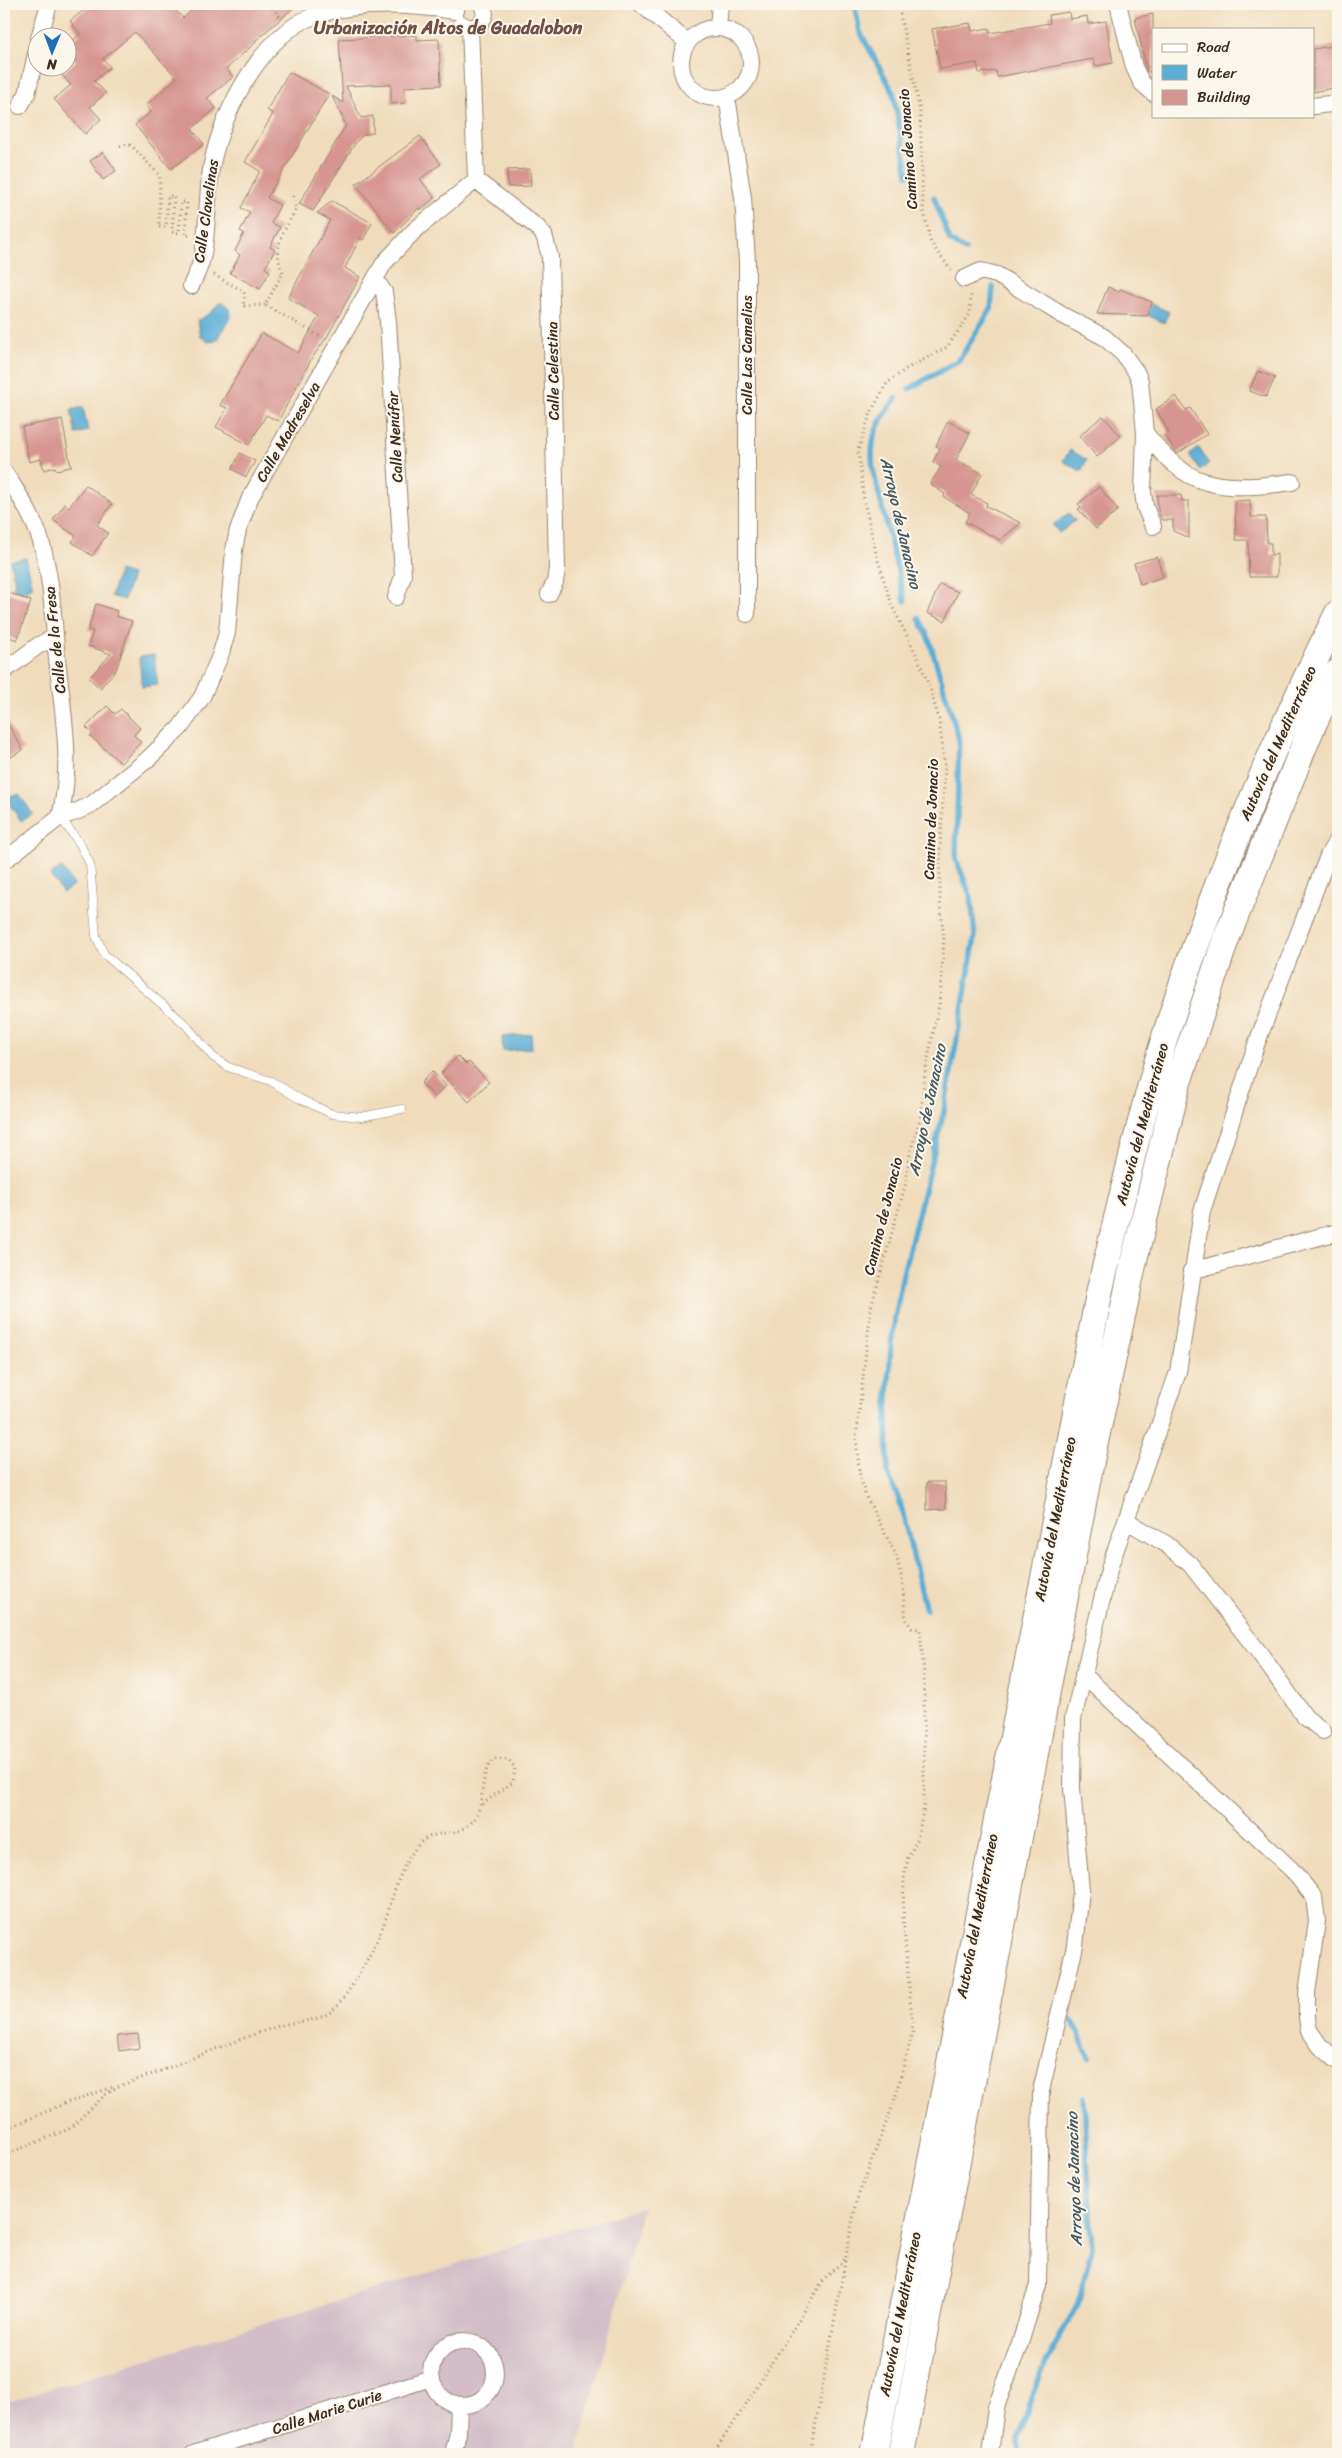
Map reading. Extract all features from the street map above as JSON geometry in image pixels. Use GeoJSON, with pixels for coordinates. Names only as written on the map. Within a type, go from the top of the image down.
{"type":"FeatureCollection","features":[{"type":"Feature","properties":{"kind":"highway","name":"Autovía del Mediterráneo"},"geometry":{"type":"LineString","coordinates":[[874,2454],[1100,1289],[1133,1152],[1164,1040],[1230,851],[1311,668],[1338,613]]}},
{"type":"Feature","properties":{"kind":"highway","name":"Autovía del Mediterráneo"},"geometry":{"type":"LineString","coordinates":[[901,2454],[1092,1456],[1134,1260],[1178,1082],[1226,939],[1311,729],[1338,672]]}},
{"type":"Feature","properties":{"kind":"street"},"geometry":{"type":"LineString","coordinates":[[42,28],[49,4]]}},
{"type":"Feature","properties":{"kind":"street"},"geometry":{"type":"LineString","coordinates":[[458,8],[461,23],[470,27],[479,25],[483,20],[486,14],[482,4]]}},
{"type":"Feature","properties":{"kind":"street"},"geometry":{"type":"LineString","coordinates":[[641,4],[687,42]]}},
{"type":"Feature","properties":{"kind":"street"},"geometry":{"type":"LineString","coordinates":[[718,28],[720,4]]}},
{"type":"Feature","properties":{"kind":"street"},"geometry":{"type":"LineString","coordinates":[[1118,4],[1134,67],[1142,82],[1152,92]]}},
{"type":"Feature","properties":{"kind":"street","name":"Calle Clavelinas"},"geometry":{"type":"LineString","coordinates":[[191,286],[199,267],[212,163],[228,112],[248,76],[265,53],[288,32],[315,15],[390,5],[458,8]]}},
{"type":"Feature","properties":{"kind":"street"},"geometry":{"type":"LineString","coordinates":[[470,27],[476,180]]}},
{"type":"Feature","properties":{"kind":"street"},"geometry":{"type":"LineString","coordinates":[[718,28],[725,29],[739,36],[748,48],[751,60],[746,82],[738,91],[726,97],[716,98],[704,96],[688,84],[682,73],[680,61],[687,42],[704,29],[718,28]]}},
{"type":"Feature","properties":{"kind":"street"},"geometry":{"type":"LineString","coordinates":[[20,106],[27,94],[31,78]]}},
{"type":"Feature","properties":{"kind":"street","name":"Calle Las Camelias"},"geometry":{"type":"LineString","coordinates":[[726,97],[743,197],[747,262],[747,614]]}},
{"type":"Feature","properties":{"kind":"street"},"geometry":{"type":"LineString","coordinates":[[1314,106],[1338,103]]}},
{"type":"Feature","properties":{"kind":"street","name":"Calle Madreselva"},"geometry":{"type":"LineString","coordinates":[[4,861],[60,817],[92,804],[148,759],[180,728],[202,697],[217,664],[227,633],[234,550],[243,514],[388,258],[401,243],[476,180]]}},
{"type":"Feature","properties":{"kind":"street","name":"Calle Celestina"},"geometry":{"type":"LineString","coordinates":[[476,180],[537,227],[548,245],[550,257],[557,569],[555,582],[549,594]]}},
{"type":"Feature","properties":{"kind":"street"},"geometry":{"type":"LineString","coordinates":[[964,279],[981,271],[997,275],[1115,345],[1136,372],[1142,400],[1145,433],[1142,492],[1145,507],[1153,526]]}},
{"type":"Feature","properties":{"kind":"street","name":"Calle Nenúfar"},"geometry":{"type":"LineString","coordinates":[[375,279],[384,292],[388,321],[403,576],[396,597]]}},
{"type":"Feature","properties":{"kind":"street"},"geometry":{"type":"LineString","coordinates":[[1145,433],[1169,460],[1183,472],[1199,479],[1219,484],[1259,486],[1292,482]]}},
{"type":"Feature","properties":{"kind":"street","name":"Calle de la Fresa"},"geometry":{"type":"LineString","coordinates":[[4,472],[19,494],[38,535],[48,574],[68,763],[65,797],[60,817]]}},
{"type":"Feature","properties":{"kind":"street"},"geometry":{"type":"LineString","coordinates":[[4,671],[39,645],[55,637]]}},
{"type":"Feature","properties":{"kind":"street"},"geometry":{"type":"LineString","coordinates":[[990,2454],[996,2407],[1021,2340],[1038,2285],[1041,2091],[1075,1946],[1081,1891],[1072,1788],[1073,1720],[1110,1566],[1178,1372],[1202,1211],[1256,1045],[1328,856],[1338,838]]}},
{"type":"Feature","properties":{"kind":"street"},"geometry":{"type":"LineString","coordinates":[[1192,1271],[1338,1232]]}},
{"type":"Feature","properties":{"kind":"street"},"geometry":{"type":"LineString","coordinates":[[1127,1521],[1166,1544],[1190,1564],[1261,1655],[1305,1717],[1323,1730]]}},
{"type":"Feature","properties":{"kind":"street"},"geometry":{"type":"LineString","coordinates":[[1083,1674],[1292,1870],[1314,1898],[1317,1921],[1307,1992],[1307,2018],[1309,2030],[1320,2046],[1338,2061]]}},
{"type":"Feature","properties":{"kind":"street"},"geometry":{"type":"LineString","coordinates":[[466,2342],[483,2348],[489,2355],[495,2372],[490,2389],[477,2402],[459,2405],[443,2398],[436,2392],[431,2378],[432,2365],[435,2357],[448,2345],[466,2342]]}},
{"type":"Feature","properties":{"kind":"street","name":"Calle Marie Curie"},"geometry":{"type":"LineString","coordinates":[[193,2454],[431,2378]]}},
{"type":"Feature","properties":{"kind":"street"},"geometry":{"type":"LineString","coordinates":[[453,2454],[458,2434],[459,2405]]}},
{"type":"Feature","properties":{"kind":"lane"},"geometry":{"type":"LineString","coordinates":[[60,817],[80,844],[90,864],[96,936],[104,954],[185,1024],[213,1056],[228,1067],[271,1081],[298,1098],[332,1114],[361,1117],[402,1109]]}},
{"type":"Feature","properties":{"kind":"path","name":"Camino de Jonacio"},"geometry":{"type":"LineString","coordinates":[[846,2258],[856,2202],[894,2102],[913,2031],[903,1918],[904,1879],[908,1858],[920,1832],[924,1807],[924,1673],[920,1629],[912,1628],[906,1620],[900,1567],[865,1494],[858,1463],[856,1438],[872,1308],[905,1186],[910,1153],[920,1120],[925,1073],[942,986],[944,940],[940,901],[940,848],[946,768],[944,747],[930,688],[918,656],[892,606],[877,557],[864,501],[858,450],[871,412],[887,383],[906,369],[947,346],[970,314],[972,291],[964,279],[947,265],[931,243],[923,208],[921,119],[918,91],[898,4]]}},
{"type":"Feature","properties":{"kind":"path"},"geometry":{"type":"LineString","coordinates":[[120,146],[128,144],[132,146],[160,176],[159,226],[166,227],[168,196],[174,196],[172,232],[179,233],[180,202],[188,202],[185,235],[204,236]]}},
{"type":"Feature","properties":{"kind":"path"},"geometry":{"type":"LineString","coordinates":[[265,305],[283,273],[277,261],[277,253],[282,234],[296,209],[293,196]]}},
{"type":"Feature","properties":{"kind":"path"},"geometry":{"type":"LineString","coordinates":[[199,267],[243,291],[245,299],[243,306],[265,305],[337,346]]}},
{"type":"Feature","properties":{"kind":"path"},"geometry":{"type":"LineString","coordinates":[[4,2130],[68,2102],[120,2086],[281,2025],[321,2017],[332,2010],[364,1964],[383,1928],[400,1872],[409,1857],[429,1836],[465,1828],[476,1818],[481,1805],[487,1766],[494,1759],[509,1760],[515,1768],[513,1782],[481,1805]]}},
{"type":"Feature","properties":{"kind":"path"},"geometry":{"type":"LineString","coordinates":[[4,2154],[70,2130],[105,2095],[120,2086]]}},
{"type":"Feature","properties":{"kind":"path"},"geometry":{"type":"LineString","coordinates":[[712,2454],[740,2414],[824,2279],[846,2258]]}},
{"type":"Feature","properties":{"kind":"path"},"geometry":{"type":"LineString","coordinates":[[810,2454],[846,2258]]}},
{"type":"Feature","properties":{"kind":"shaded area"},"geometry":{"type":"Polygon","coordinates":[[[643,2207],[577,2454],[4,2454],[4,2403],[643,2207]]]}},
{"type":"Feature","properties":{"kind":"water"},"geometry":{"type":"Polygon","coordinates":[[[219,303],[222,303],[230,310],[231,316],[216,341],[208,342],[200,336],[197,321],[212,312],[219,303]]]}},
{"type":"Feature","properties":{"kind":"water"},"geometry":{"type":"Polygon","coordinates":[[[1151,304],[1169,312],[1164,323],[1147,315],[1151,304]]]}},
{"type":"Feature","properties":{"kind":"water"},"geometry":{"type":"Polygon","coordinates":[[[83,407],[88,431],[76,434],[71,410],[83,407]]]}},
{"type":"Feature","properties":{"kind":"water"},"geometry":{"type":"Polygon","coordinates":[[[1199,448],[1209,464],[1200,470],[1190,455],[1199,448]]]}},
{"type":"Feature","properties":{"kind":"water"},"geometry":{"type":"Polygon","coordinates":[[[1070,450],[1087,460],[1081,471],[1063,461],[1070,450]]]}},
{"type":"Feature","properties":{"kind":"water"},"geometry":{"type":"Polygon","coordinates":[[[1069,513],[1075,521],[1059,533],[1053,525],[1069,513]]]}},
{"type":"Feature","properties":{"kind":"water"},"geometry":{"type":"Polygon","coordinates":[[[26,558],[33,588],[18,592],[13,588],[15,583],[10,561],[26,558]]]}},
{"type":"Feature","properties":{"kind":"water"},"geometry":{"type":"Polygon","coordinates":[[[119,571],[132,575],[124,600],[111,596],[119,571]]]}},
{"type":"Feature","properties":{"kind":"water"},"geometry":{"type":"Polygon","coordinates":[[[154,655],[158,685],[142,687],[139,657],[154,655]]]}},
{"type":"Feature","properties":{"kind":"water"},"geometry":{"type":"Polygon","coordinates":[[[19,794],[33,814],[21,821],[8,802],[12,795],[19,794]]]}},
{"type":"Feature","properties":{"kind":"water"},"geometry":{"type":"Polygon","coordinates":[[[62,868],[74,885],[63,893],[50,875],[62,868]]]}},
{"type":"Feature","properties":{"kind":"water"},"geometry":{"type":"Polygon","coordinates":[[[531,1034],[532,1048],[503,1051],[502,1037],[531,1034]]]}},
{"type":"Feature","properties":{"kind":"building"},"geometry":{"type":"Polygon","coordinates":[[[92,4],[169,4],[183,18],[199,4],[298,4],[226,69],[233,77],[207,98],[216,108],[192,129],[204,144],[171,169],[135,125],[151,112],[146,105],[177,78],[135,32],[103,59],[110,67],[94,81],[106,93],[90,107],[101,119],[85,134],[54,99],[71,85],[65,78],[78,78],[78,36],[80,34],[78,28],[75,28],[70,21],[92,4]]]}},
{"type":"Feature","properties":{"kind":"building"},"geometry":{"type":"Polygon","coordinates":[[[1069,12],[1070,19],[1087,16],[1088,24],[1106,21],[1113,63],[1095,66],[1093,59],[997,77],[996,71],[979,73],[977,63],[940,69],[932,29],[970,23],[972,31],[989,28],[990,33],[1050,23],[1049,15],[1069,12]]]}},
{"type":"Feature","properties":{"kind":"building"},"geometry":{"type":"Polygon","coordinates":[[[1153,14],[1152,71],[1147,72],[1135,18],[1153,14]]]}},
{"type":"Feature","properties":{"kind":"building"},"geometry":{"type":"Polygon","coordinates":[[[417,35],[417,40],[439,39],[441,85],[405,87],[406,103],[391,104],[391,84],[346,86],[361,118],[373,116],[373,133],[363,135],[356,142],[313,211],[299,204],[346,125],[332,96],[343,103],[339,39],[417,35]]]}},
{"type":"Feature","properties":{"kind":"building"},"geometry":{"type":"Polygon","coordinates":[[[1338,45],[1338,87],[1314,92],[1314,49],[1338,45]]]}},
{"type":"Feature","properties":{"kind":"building"},"geometry":{"type":"Polygon","coordinates":[[[289,72],[329,94],[267,198],[280,205],[271,223],[280,227],[270,247],[275,250],[265,268],[270,271],[260,289],[230,273],[240,255],[235,251],[244,233],[240,231],[250,212],[241,208],[260,171],[245,162],[273,114],[267,110],[289,72]]]}},
{"type":"Feature","properties":{"kind":"building"},"geometry":{"type":"Polygon","coordinates":[[[420,136],[441,164],[420,179],[435,198],[420,210],[419,208],[394,233],[356,184],[420,136]]]}},
{"type":"Feature","properties":{"kind":"building"},"geometry":{"type":"Polygon","coordinates":[[[103,152],[116,171],[103,180],[90,161],[103,152]]]}},
{"type":"Feature","properties":{"kind":"building"},"geometry":{"type":"Polygon","coordinates":[[[530,169],[531,186],[508,187],[507,170],[530,169]]]}},
{"type":"Feature","properties":{"kind":"building"},"geometry":{"type":"Polygon","coordinates":[[[332,201],[372,223],[363,240],[360,238],[345,268],[360,277],[327,337],[312,358],[278,421],[266,415],[249,445],[216,427],[227,408],[220,405],[262,333],[298,353],[319,316],[288,298],[330,220],[317,213],[332,201]]]}},
{"type":"Feature","properties":{"kind":"building"},"geometry":{"type":"Polygon","coordinates":[[[1108,287],[1119,292],[1120,289],[1152,302],[1147,316],[1097,314],[1108,287]]]}},
{"type":"Feature","properties":{"kind":"building"},"geometry":{"type":"Polygon","coordinates":[[[1258,371],[1275,378],[1266,397],[1249,391],[1258,371]]]}},
{"type":"Feature","properties":{"kind":"building"},"geometry":{"type":"Polygon","coordinates":[[[1176,396],[1186,410],[1190,408],[1207,434],[1177,454],[1165,435],[1169,433],[1156,409],[1176,396]]]}},
{"type":"Feature","properties":{"kind":"building"},"geometry":{"type":"Polygon","coordinates":[[[1103,416],[1121,436],[1097,457],[1079,436],[1103,416]]]}},
{"type":"Feature","properties":{"kind":"building"},"geometry":{"type":"Polygon","coordinates":[[[62,419],[71,467],[56,470],[55,467],[44,470],[41,459],[29,462],[22,427],[62,419]]]}},
{"type":"Feature","properties":{"kind":"building"},"geometry":{"type":"Polygon","coordinates":[[[948,421],[970,433],[956,460],[982,473],[971,495],[987,503],[986,506],[1021,523],[1000,540],[965,522],[970,513],[944,497],[945,494],[930,484],[941,467],[933,462],[940,448],[936,446],[948,421]]]}},
{"type":"Feature","properties":{"kind":"building"},"geometry":{"type":"Polygon","coordinates":[[[240,453],[255,461],[246,477],[232,469],[240,453]]]}},
{"type":"Feature","properties":{"kind":"building"},"geometry":{"type":"Polygon","coordinates":[[[86,485],[112,504],[97,525],[108,533],[92,556],[72,542],[76,536],[53,520],[65,504],[69,507],[86,485]]]}},
{"type":"Feature","properties":{"kind":"building"},"geometry":{"type":"Polygon","coordinates":[[[1099,487],[1118,510],[1096,529],[1078,509],[1081,507],[1078,504],[1099,487]]]}},
{"type":"Feature","properties":{"kind":"building"},"geometry":{"type":"Polygon","coordinates":[[[1157,495],[1181,495],[1182,501],[1189,501],[1189,538],[1173,531],[1173,520],[1162,520],[1158,511],[1157,495]]]}},
{"type":"Feature","properties":{"kind":"building"},"geometry":{"type":"Polygon","coordinates":[[[1250,500],[1251,517],[1266,517],[1267,543],[1271,543],[1271,555],[1277,554],[1277,577],[1249,577],[1248,540],[1236,540],[1235,501],[1250,500]]]}},
{"type":"Feature","properties":{"kind":"building"},"geometry":{"type":"Polygon","coordinates":[[[1157,557],[1163,577],[1140,584],[1134,563],[1157,557]]]}},
{"type":"Feature","properties":{"kind":"building"},"geometry":{"type":"Polygon","coordinates":[[[940,584],[958,592],[945,621],[927,613],[940,584]]]}},
{"type":"Feature","properties":{"kind":"building"},"geometry":{"type":"Polygon","coordinates":[[[4,591],[31,601],[17,640],[4,635],[4,591]]]}},
{"type":"Feature","properties":{"kind":"building"},"geometry":{"type":"Polygon","coordinates":[[[96,604],[117,611],[116,616],[132,621],[116,670],[100,688],[89,678],[111,654],[88,646],[93,631],[88,630],[96,604]]]}},
{"type":"Feature","properties":{"kind":"building"},"geometry":{"type":"Polygon","coordinates":[[[107,706],[115,714],[121,709],[140,728],[134,735],[141,742],[121,763],[90,736],[93,734],[86,727],[107,706]]]}},
{"type":"Feature","properties":{"kind":"building"},"geometry":{"type":"Polygon","coordinates":[[[4,717],[23,750],[4,761],[4,717]]]}},
{"type":"Feature","properties":{"kind":"building"},"geometry":{"type":"Polygon","coordinates":[[[458,1056],[466,1064],[469,1062],[489,1082],[469,1102],[441,1073],[458,1056]]]}},
{"type":"Feature","properties":{"kind":"building"},"geometry":{"type":"Polygon","coordinates":[[[432,1071],[446,1086],[435,1097],[421,1083],[432,1071]]]}},
{"type":"Feature","properties":{"kind":"building"},"geometry":{"type":"Polygon","coordinates":[[[927,1482],[945,1482],[946,1509],[927,1510],[927,1482]]]}},
{"type":"Feature","properties":{"kind":"building"},"geometry":{"type":"Polygon","coordinates":[[[138,2034],[140,2048],[119,2051],[117,2036],[138,2034]]]}},
{"type":"Feature","properties":{"kind":"waterway","name":"Arroyo de Janacino"},"geometry":{"type":"LineString","coordinates":[[854,4],[860,32],[893,92],[908,175]]}},
{"type":"Feature","properties":{"kind":"waterway","name":"Arroyo de Janacino"},"geometry":{"type":"LineString","coordinates":[[934,197],[950,241],[965,250]]}},
{"type":"Feature","properties":{"kind":"waterway","name":"Arroyo de Janacino"},"geometry":{"type":"LineString","coordinates":[[909,389],[959,360],[991,309],[993,287]]}},
{"type":"Feature","properties":{"kind":"waterway","name":"Arroyo de Janacino"},"geometry":{"type":"LineString","coordinates":[[896,398],[879,423],[872,448],[872,458],[873,470],[905,601]]}},
{"type":"Feature","properties":{"kind":"waterway","name":"Arroyo de Janacino"},"geometry":{"type":"LineString","coordinates":[[919,618],[929,639],[959,739],[956,859],[971,897],[975,937],[944,1111],[902,1278],[891,1343],[887,1414],[888,1474],[900,1502],[926,1610]]}},
{"type":"Feature","properties":{"kind":"waterway","name":"Arroyo de Janacino"},"geometry":{"type":"LineString","coordinates":[[1072,2019],[1089,2058]]}},
{"type":"Feature","properties":{"kind":"waterway","name":"Arroyo de Janacino"},"geometry":{"type":"LineString","coordinates":[[1019,2454],[1019,2436],[1044,2365],[1078,2304],[1092,2248],[1084,2097]]}},
{"type":"Feature","properties":{"kind":"district","name":"Urbanización Altos de Guadalobon"},"geometry":{"type":"Point","coordinates":[448,28]}}]}
